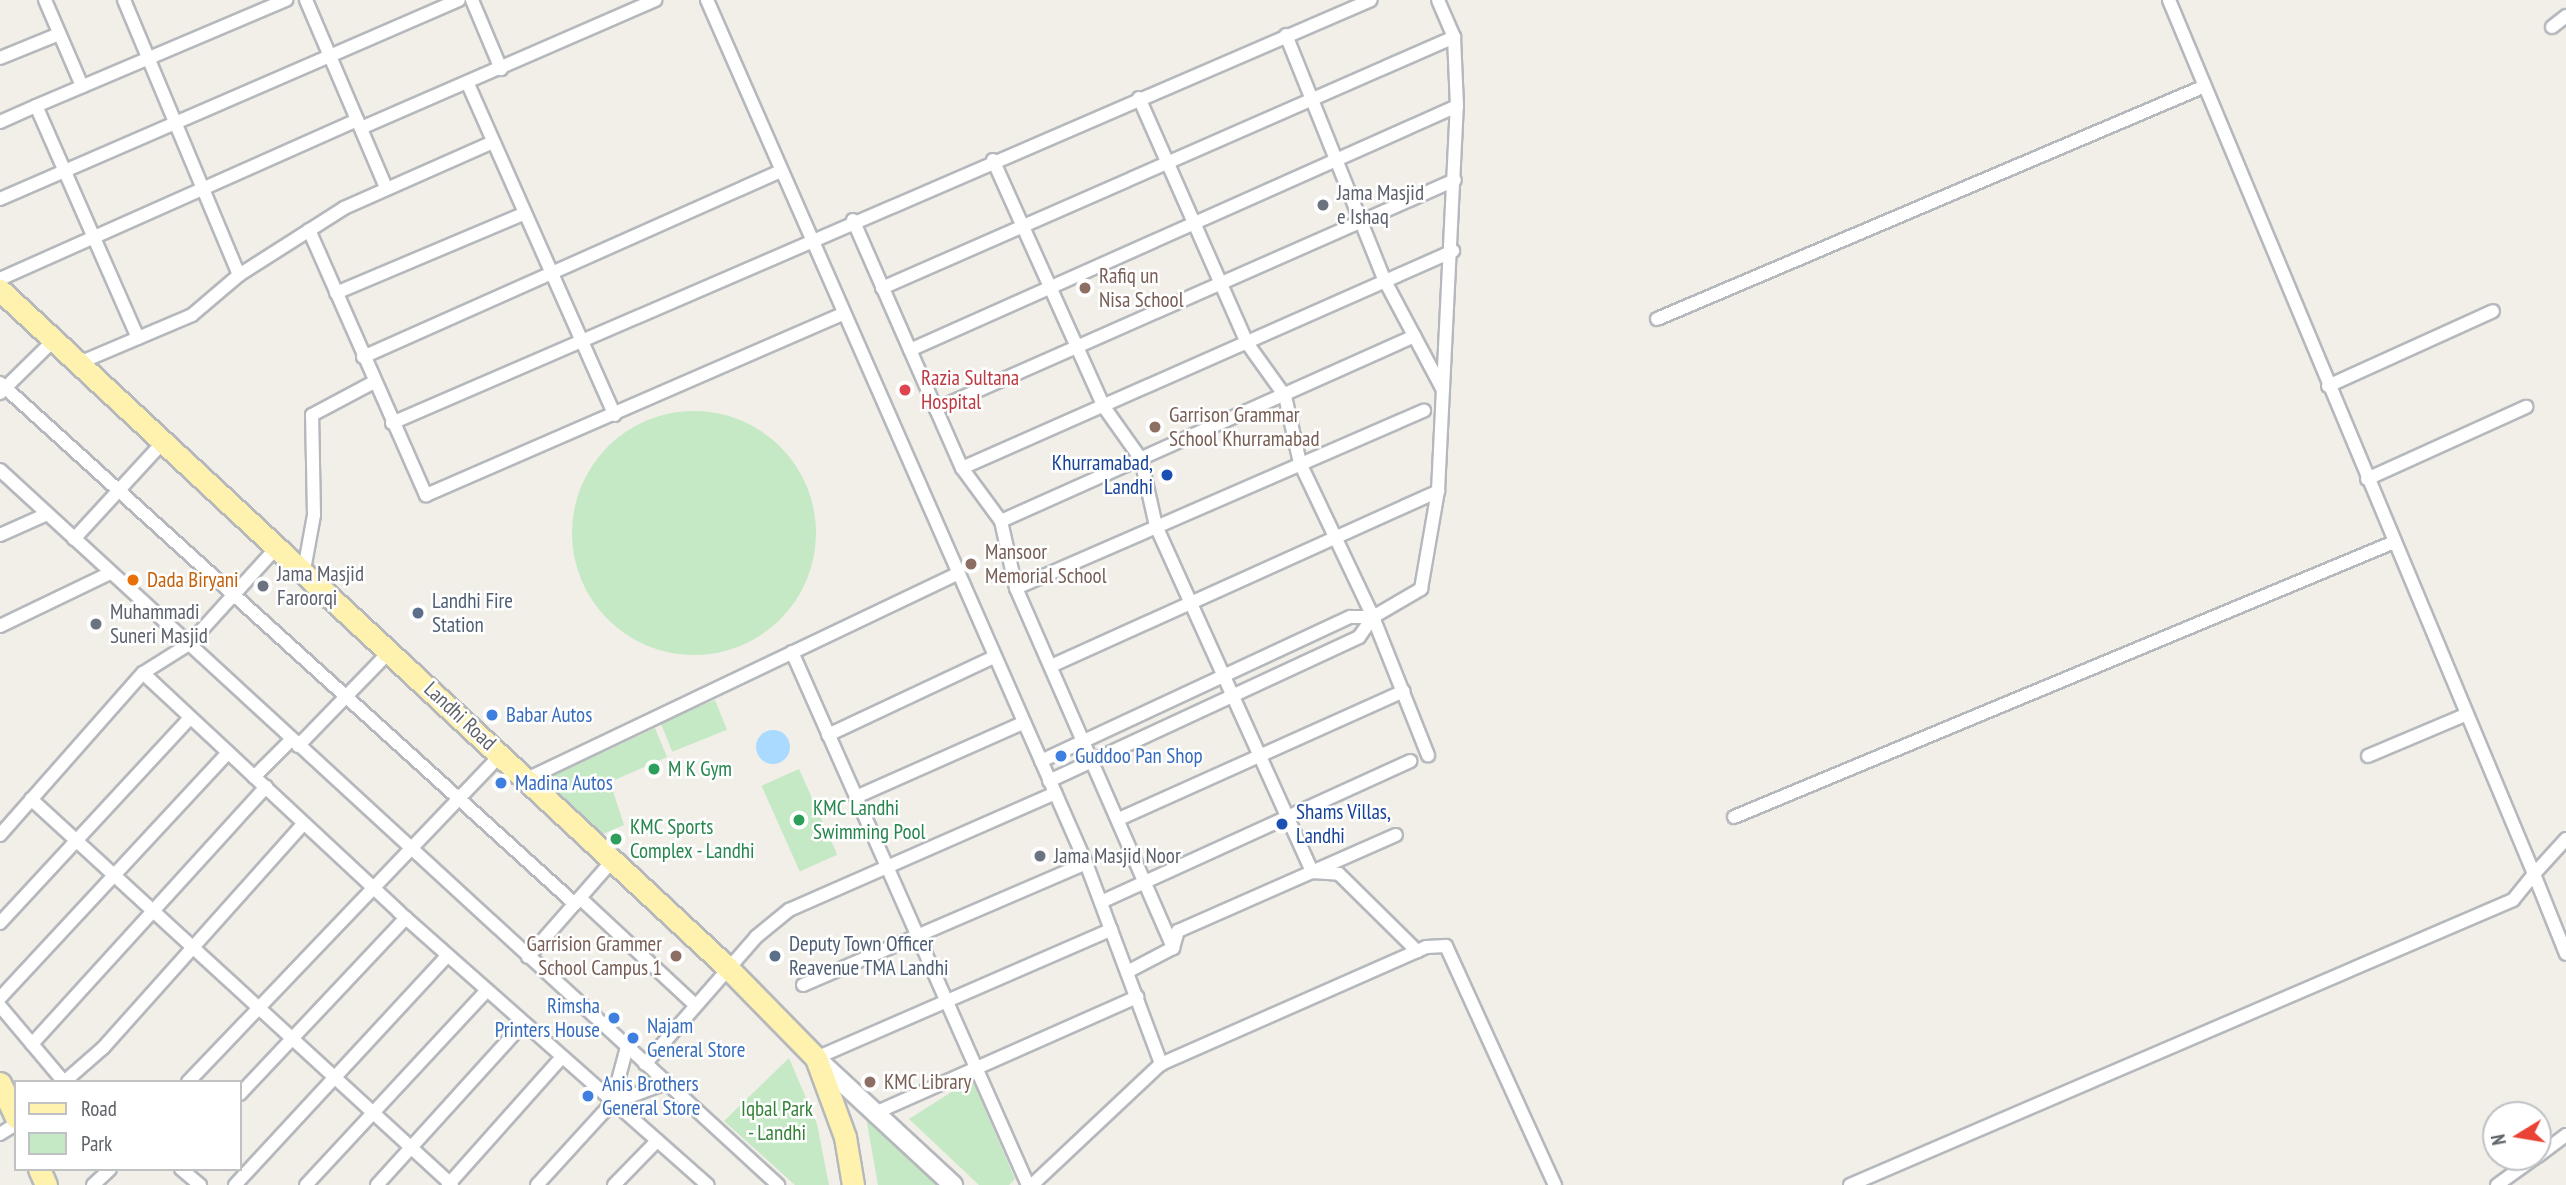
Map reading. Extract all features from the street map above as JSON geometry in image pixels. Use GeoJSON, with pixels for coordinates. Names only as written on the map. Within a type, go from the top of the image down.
{"type":"FeatureCollection","features":[{"type":"Feature","properties":{"kind":"main road","name":"Landhi Road"},"geometry":{"type":"LineString","coordinates":[[0,290],[304,570],[727,967],[816,1058],[845,1137],[853,1185]]}},
{"type":"Feature","properties":{"kind":"main road"},"geometry":{"type":"LineString","coordinates":[[0,1083],[14,1114]]}},
{"type":"Feature","properties":{"kind":"street"},"geometry":{"type":"LineString","coordinates":[[45,0],[82,86]]}},
{"type":"Feature","properties":{"kind":"street"},"geometry":{"type":"LineString","coordinates":[[124,0],[206,188],[239,275]]}},
{"type":"Feature","properties":{"kind":"street"},"geometry":{"type":"LineString","coordinates":[[0,122],[286,0]]}},
{"type":"Feature","properties":{"kind":"street"},"geometry":{"type":"LineString","coordinates":[[306,0],[386,188]]}},
{"type":"Feature","properties":{"kind":"street"},"geometry":{"type":"LineString","coordinates":[[0,199],[459,0]]}},
{"type":"Feature","properties":{"kind":"street"},"geometry":{"type":"LineString","coordinates":[[472,0],[501,69]]}},
{"type":"Feature","properties":{"kind":"street"},"geometry":{"type":"LineString","coordinates":[[0,279],[359,124],[468,84],[655,0]]}},
{"type":"Feature","properties":{"kind":"street"},"geometry":{"type":"LineString","coordinates":[[707,0],[1086,863],[1161,1065]]}},
{"type":"Feature","properties":{"kind":"street"},"geometry":{"type":"LineString","coordinates":[[392,423],[810,238],[1371,0]]}},
{"type":"Feature","properties":{"kind":"street"},"geometry":{"type":"LineString","coordinates":[[1049,781],[1359,637],[1373,617],[1421,589],[1438,491],[1453,251],[1457,106],[1454,37],[1438,0]]}},
{"type":"Feature","properties":{"kind":"street"},"geometry":{"type":"LineString","coordinates":[[2169,0],[2392,543],[2566,954]]}},
{"type":"Feature","properties":{"kind":"street"},"geometry":{"type":"LineString","coordinates":[[2552,27],[2566,16]]}},
{"type":"Feature","properties":{"kind":"street"},"geometry":{"type":"LineString","coordinates":[[0,58],[59,34]]}},
{"type":"Feature","properties":{"kind":"street"},"geometry":{"type":"LineString","coordinates":[[1286,35],[1385,281],[1444,390]]}},
{"type":"Feature","properties":{"kind":"street"},"geometry":{"type":"LineString","coordinates":[[882,288],[1454,37]]}},
{"type":"Feature","properties":{"kind":"street"},"geometry":{"type":"LineString","coordinates":[[468,84],[615,415]]}},
{"type":"Feature","properties":{"kind":"street"},"geometry":{"type":"LineString","coordinates":[[1657,319],[2205,86]]}},
{"type":"Feature","properties":{"kind":"street"},"geometry":{"type":"LineString","coordinates":[[1139,97],[1247,343],[1285,396],[1300,463],[1333,539],[1373,617],[1428,755]]}},
{"type":"Feature","properties":{"kind":"street"},"geometry":{"type":"LineString","coordinates":[[37,106],[138,338]]}},
{"type":"Feature","properties":{"kind":"street"},"geometry":{"type":"LineString","coordinates":[[910,350],[1457,106]]}},
{"type":"Feature","properties":{"kind":"street"},"geometry":{"type":"LineString","coordinates":[[79,363],[192,315],[239,275],[309,230],[386,188],[493,142]]}},
{"type":"Feature","properties":{"kind":"street"},"geometry":{"type":"LineString","coordinates":[[993,160],[1104,407],[1141,459],[1156,526],[1312,872]]}},
{"type":"Feature","properties":{"kind":"street"},"geometry":{"type":"LineString","coordinates":[[363,357],[781,171]]}},
{"type":"Feature","properties":{"kind":"street"},"geometry":{"type":"LineString","coordinates":[[936,409],[1078,350],[1455,180]]}},
{"type":"Feature","properties":{"kind":"street"},"geometry":{"type":"LineString","coordinates":[[336,293],[525,213]]}},
{"type":"Feature","properties":{"kind":"street"},"geometry":{"type":"LineString","coordinates":[[853,220],[962,468],[1001,521],[1016,588],[1173,948]]}},
{"type":"Feature","properties":{"kind":"street"},"geometry":{"type":"LineString","coordinates":[[309,230],[426,495],[615,415],[844,313]]}},
{"type":"Feature","properties":{"kind":"street"},"geometry":{"type":"LineString","coordinates":[[962,468],[1453,251]]}},
{"type":"Feature","properties":{"kind":"street"},"geometry":{"type":"LineString","coordinates":[[2328,386],[2493,311]]}},
{"type":"Feature","properties":{"kind":"street"},"geometry":{"type":"LineString","coordinates":[[1001,521],[1415,336]]}},
{"type":"Feature","properties":{"kind":"street"},"geometry":{"type":"LineString","coordinates":[[54,340],[2,389],[460,801],[695,1005]]}},
{"type":"Feature","properties":{"kind":"street"},"geometry":{"type":"LineString","coordinates":[[304,570],[314,514],[312,415],[374,382]]}},
{"type":"Feature","properties":{"kind":"street"},"geometry":{"type":"LineString","coordinates":[[2367,479],[2526,407]]}},
{"type":"Feature","properties":{"kind":"street"},"geometry":{"type":"LineString","coordinates":[[1016,588],[1424,411]]}},
{"type":"Feature","properties":{"kind":"street"},"geometry":{"type":"LineString","coordinates":[[74,539],[164,441]]}},
{"type":"Feature","properties":{"kind":"street"},"geometry":{"type":"LineString","coordinates":[[0,470],[409,849],[778,1185]]}},
{"type":"Feature","properties":{"kind":"street"},"geometry":{"type":"LineString","coordinates":[[1051,666],[1438,491]]}},
{"type":"Feature","properties":{"kind":"street"},"geometry":{"type":"LineString","coordinates":[[0,535],[47,514]]}},
{"type":"Feature","properties":{"kind":"street"},"geometry":{"type":"LineString","coordinates":[[1734,817],[2392,543]]}},
{"type":"Feature","properties":{"kind":"street"},"geometry":{"type":"LineString","coordinates":[[0,835],[143,673],[189,644],[278,546]]}},
{"type":"Feature","properties":{"kind":"street"},"geometry":{"type":"LineString","coordinates":[[0,626],[110,573]]}},
{"type":"Feature","properties":{"kind":"street"},"geometry":{"type":"LineString","coordinates":[[527,779],[957,574]]}},
{"type":"Feature","properties":{"kind":"street"},"geometry":{"type":"LineString","coordinates":[[1041,761],[1350,617],[1373,617]]}},
{"type":"Feature","properties":{"kind":"street"},"geometry":{"type":"LineString","coordinates":[[254,777],[345,698],[390,651]]}},
{"type":"Feature","properties":{"kind":"street"},"geometry":{"type":"LineString","coordinates":[[792,652],[1030,1185],[1161,1065],[1417,951],[1446,946],[1555,1185]]}},
{"type":"Feature","properties":{"kind":"street"},"geometry":{"type":"LineString","coordinates":[[828,735],[994,657]]}},
{"type":"Feature","properties":{"kind":"street"},"geometry":{"type":"LineString","coordinates":[[143,673],[370,887],[708,1185]]}},
{"type":"Feature","properties":{"kind":"street"},"geometry":{"type":"LineString","coordinates":[[1119,819],[1260,758],[1404,691]]}},
{"type":"Feature","properties":{"kind":"street"},"geometry":{"type":"LineString","coordinates":[[2368,756],[2465,715]]}},
{"type":"Feature","properties":{"kind":"street"},"geometry":{"type":"LineString","coordinates":[[0,923],[190,718]]}},
{"type":"Feature","properties":{"kind":"street"},"geometry":{"type":"LineString","coordinates":[[856,797],[1024,723]]}},
{"type":"Feature","properties":{"kind":"street"},"geometry":{"type":"LineString","coordinates":[[0,998],[228,753]]}},
{"type":"Feature","properties":{"kind":"street"},"geometry":{"type":"LineString","coordinates":[[190,1080],[257,1004],[370,887],[460,801],[501,755]]}},
{"type":"Feature","properties":{"kind":"street"},"geometry":{"type":"LineString","coordinates":[[1101,902],[1285,815],[1410,761]]}},
{"type":"Feature","properties":{"kind":"street"},"geometry":{"type":"LineString","coordinates":[[32,1044],[266,787]]}},
{"type":"Feature","properties":{"kind":"street"},"geometry":{"type":"LineString","coordinates":[[645,1064],[727,967],[789,911],[1055,793]]}},
{"type":"Feature","properties":{"kind":"street"},"geometry":{"type":"LineString","coordinates":[[31,799],[450,1184],[562,1058]]}},
{"type":"Feature","properties":{"kind":"street"},"geometry":{"type":"LineString","coordinates":[[66,1080],[103,1048],[191,945],[303,824]]}},
{"type":"Feature","properties":{"kind":"street"},"geometry":{"type":"LineString","coordinates":[[1127,972],[1173,948],[1178,931],[1396,835]]}},
{"type":"Feature","properties":{"kind":"street"},"geometry":{"type":"LineString","coordinates":[[1850,1185],[2513,900],[2566,839]]}},
{"type":"Feature","properties":{"kind":"street"},"geometry":{"type":"LineString","coordinates":[[528,957],[613,860]]}},
{"type":"Feature","properties":{"kind":"street"},"geometry":{"type":"LineString","coordinates":[[803,985],[1086,863]]}},
{"type":"Feature","properties":{"kind":"street"},"geometry":{"type":"LineString","coordinates":[[1312,872],[1339,874],[1417,951]]}},
{"type":"Feature","properties":{"kind":"street"},"geometry":{"type":"LineString","coordinates":[[242,1092],[405,918]]}},
{"type":"Feature","properties":{"kind":"street"},"geometry":{"type":"LineString","coordinates":[[953,1185],[816,1058],[948,1005],[1111,930]]}},
{"type":"Feature","properties":{"kind":"street"},"geometry":{"type":"LineString","coordinates":[[235,1185],[447,956]]}},
{"type":"Feature","properties":{"kind":"street"},"geometry":{"type":"LineString","coordinates":[[306,1185],[486,991]]}},
{"type":"Feature","properties":{"kind":"street"},"geometry":{"type":"LineString","coordinates":[[875,1113],[1137,997]]}},
{"type":"Feature","properties":{"kind":"street"},"geometry":{"type":"LineString","coordinates":[[0,1006],[62,1080]]}},
{"type":"Feature","properties":{"kind":"street"},"geometry":{"type":"LineString","coordinates":[[377,1185],[523,1024]]}},
{"type":"Feature","properties":{"kind":"street"},"geometry":{"type":"LineString","coordinates":[[612,1103],[627,1047]]}},
{"type":"Feature","properties":{"kind":"street"},"geometry":{"type":"LineString","coordinates":[[537,1185],[612,1103],[666,1083]]}},
{"type":"Feature","properties":{"kind":"street"},"geometry":{"type":"LineString","coordinates":[[614,1185],[657,1141]]}},
{"type":"Feature","properties":{"kind":"street"},"geometry":{"type":"LineString","coordinates":[[93,1185],[108,1171]]}},
{"type":"Feature","properties":{"kind":"street"},"geometry":{"type":"LineString","coordinates":[[183,1171],[200,1185]]}},
{"type":"Feature","properties":{"kind":"street"},"geometry":{"type":"LineString","coordinates":[[2497,1185],[2516,1171]]}},
{"type":"Feature","properties":{"kind":"street"},"geometry":{"type":"LineString","coordinates":[[685,1185],[695,1174]]}},
{"type":"Feature","properties":{"kind":"green space"},"geometry":{"type":"Polygon","coordinates":[[[682,411],[706,411],[730,416],[752,425],[781,446],[796,465],[807,486],[814,509],[814,557],[807,580],[796,601],[781,620],[752,641],[730,650],[706,655],[682,655],[658,650],[636,641],[616,628],[599,611],[586,591],[577,569],[572,545],[572,521],[577,497],[586,475],[599,455],[616,438],[636,425],[658,416],[682,411]]]}},
{"type":"Feature","properties":{"kind":"green space"},"geometry":{"type":"Polygon","coordinates":[[[715,700],[727,730],[672,752],[660,722],[715,700]]]}},
{"type":"Feature","properties":{"kind":"green space"},"geometry":{"type":"Polygon","coordinates":[[[655,728],[667,757],[610,782],[624,825],[603,834],[544,780],[655,728]]]}},
{"type":"Feature","properties":{"kind":"green space","name":"KMC Landhi Swimming Pool"},"geometry":{"type":"Polygon","coordinates":[[[799,769],[837,855],[800,872],[762,786],[799,769]]]}},
{"type":"Feature","properties":{"kind":"green space","name":"Iqbal Park - Landhi"},"geometry":{"type":"Polygon","coordinates":[[[789,1058],[817,1124],[829,1185],[795,1185],[724,1121],[789,1058]]]}},
{"type":"Feature","properties":{"kind":"green space"},"geometry":{"type":"Polygon","coordinates":[[[972,1079],[1015,1179],[1009,1185],[979,1185],[909,1119],[972,1079]]]}},
{"type":"Feature","properties":{"kind":"green space"},"geometry":{"type":"Polygon","coordinates":[[[866,1117],[940,1185],[878,1185],[866,1117]]]}},
{"type":"Feature","properties":{"kind":"water"},"geometry":{"type":"Polygon","coordinates":[[[773,730],[785,735],[790,747],[785,759],[773,764],[761,759],[756,747],[761,735],[773,730]]]}},
{"type":"Feature","properties":{"kind":"place","name":"Jama Masjid e Ishaq"},"geometry":{"type":"Point","coordinates":[1323,205]}},
{"type":"Feature","properties":{"kind":"place","name":"Rafiq un Nisa School"},"geometry":{"type":"Point","coordinates":[1085,288]}},
{"type":"Feature","properties":{"kind":"place","name":"Razia Sultana Hospital"},"geometry":{"type":"Point","coordinates":[905,390]}},
{"type":"Feature","properties":{"kind":"place","name":"Garrison Grammar School Khurramabad"},"geometry":{"type":"Point","coordinates":[1155,427]}},
{"type":"Feature","properties":{"kind":"place","name":"Khurramabad, Landhi"},"geometry":{"type":"Point","coordinates":[1167,475]}},
{"type":"Feature","properties":{"kind":"place","name":"Mansoor Memorial School"},"geometry":{"type":"Point","coordinates":[971,564]}},
{"type":"Feature","properties":{"kind":"place","name":"Dada Biryani"},"geometry":{"type":"Point","coordinates":[133,580]}},
{"type":"Feature","properties":{"kind":"place","name":"Jama Masjid Faroorqi"},"geometry":{"type":"Point","coordinates":[263,586]}},
{"type":"Feature","properties":{"kind":"place","name":"Landhi Fire Station"},"geometry":{"type":"Point","coordinates":[418,613]}},
{"type":"Feature","properties":{"kind":"place","name":"Muhammadi Suneri Masjid"},"geometry":{"type":"Point","coordinates":[96,624]}},
{"type":"Feature","properties":{"kind":"place","name":"Babar Autos"},"geometry":{"type":"Point","coordinates":[492,715]}},
{"type":"Feature","properties":{"kind":"place","name":"Guddoo Pan Shop"},"geometry":{"type":"Point","coordinates":[1061,756]}},
{"type":"Feature","properties":{"kind":"place","name":"M K Gym"},"geometry":{"type":"Point","coordinates":[654,769]}},
{"type":"Feature","properties":{"kind":"place","name":"Madina Autos"},"geometry":{"type":"Point","coordinates":[501,783]}},
{"type":"Feature","properties":{"kind":"place","name":"KMC Landhi Swimming Pool"},"geometry":{"type":"Point","coordinates":[799,820]}},
{"type":"Feature","properties":{"kind":"place","name":"Shams Villas, Landhi"},"geometry":{"type":"Point","coordinates":[1282,824]}},
{"type":"Feature","properties":{"kind":"place","name":"KMC Sports Complex - Landhi"},"geometry":{"type":"Point","coordinates":[616,839]}},
{"type":"Feature","properties":{"kind":"place","name":"Jama Masjid Noor"},"geometry":{"type":"Point","coordinates":[1040,856]}},
{"type":"Feature","properties":{"kind":"place","name":"Garrision Grammer School Campus 1"},"geometry":{"type":"Point","coordinates":[676,956]}},
{"type":"Feature","properties":{"kind":"place","name":"Deputy Town Officer Reavenue TMA Landhi"},"geometry":{"type":"Point","coordinates":[775,956]}},
{"type":"Feature","properties":{"kind":"place","name":"Rimsha Printers House"},"geometry":{"type":"Point","coordinates":[614,1018]}},
{"type":"Feature","properties":{"kind":"place","name":"Najam General Store"},"geometry":{"type":"Point","coordinates":[633,1038]}},
{"type":"Feature","properties":{"kind":"place","name":"KMC Library"},"geometry":{"type":"Point","coordinates":[870,1082]}},
{"type":"Feature","properties":{"kind":"place","name":"Anis Brothers General Store"},"geometry":{"type":"Point","coordinates":[588,1096]}}]}
